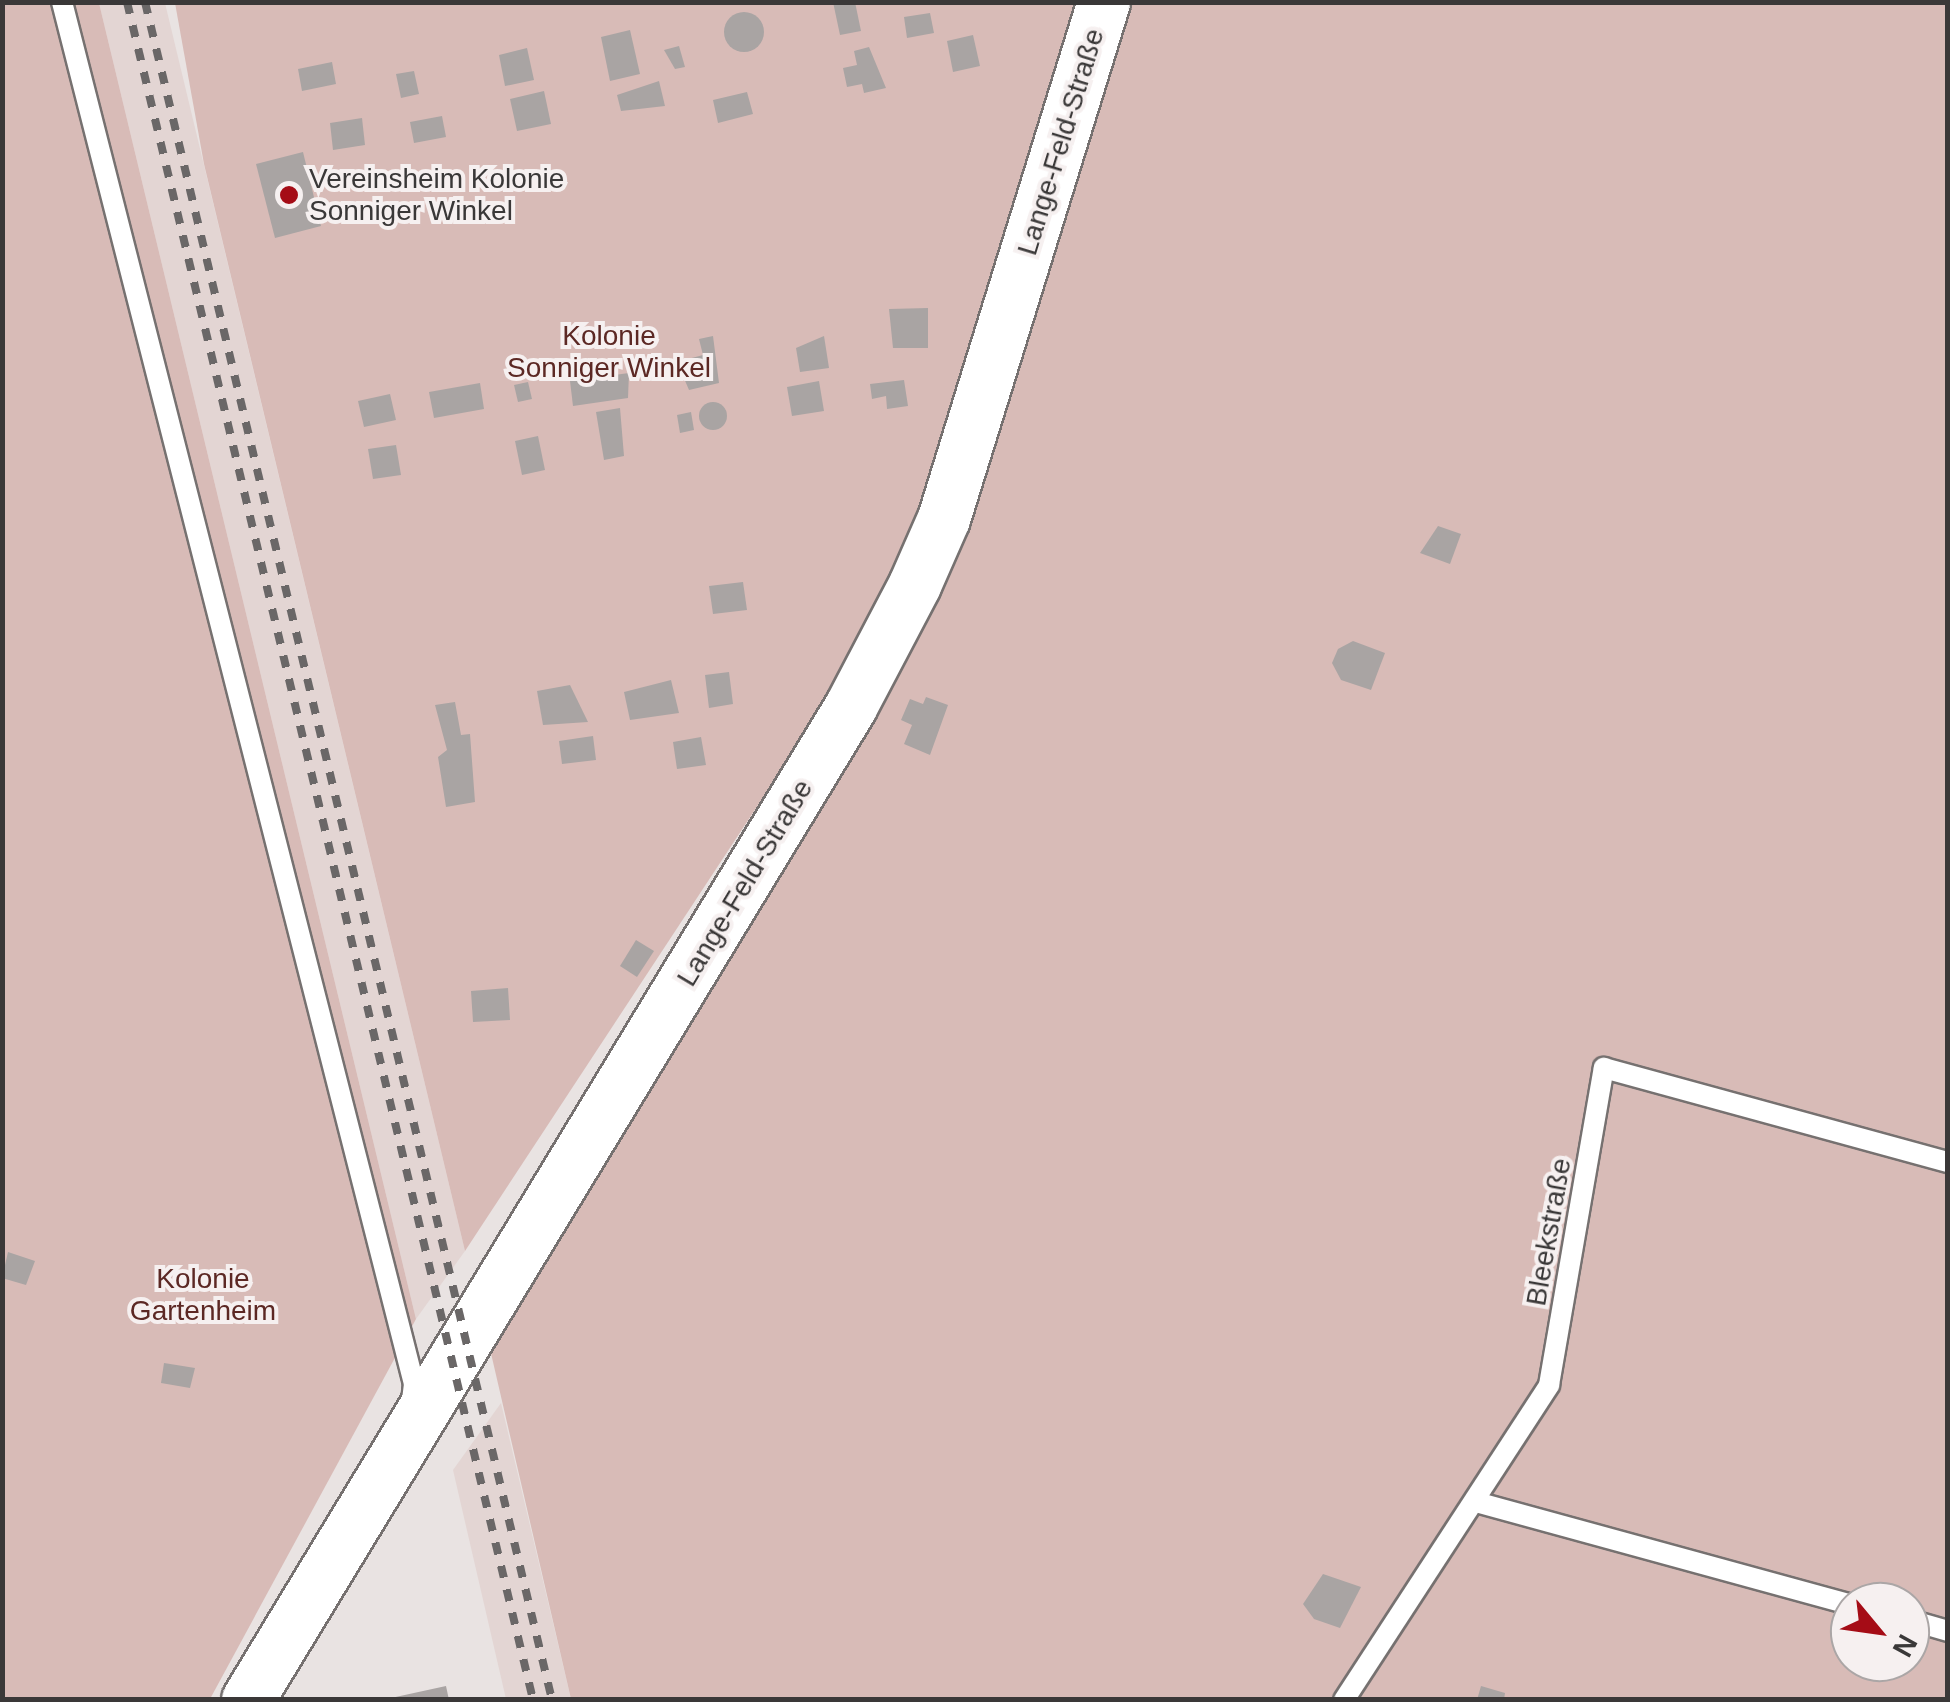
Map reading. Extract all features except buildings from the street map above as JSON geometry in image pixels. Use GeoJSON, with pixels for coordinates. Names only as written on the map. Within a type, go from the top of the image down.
{"type":"FeatureCollection","features":[{"type":"Feature","properties":{"kind":"street","name":"Lange-Feld-Straße"},"geometry":{"type":"LineString","coordinates":[[248,1700],[851,707],[916,585],[944,519],[1104,2]]}},
{"type":"Feature","properties":{"kind":"lane"},"geometry":{"type":"LineString","coordinates":[[62,2],[414,1384],[408,1433]]}},
{"type":"Feature","properties":{"kind":"lane","name":"Bleekstraße"},"geometry":{"type":"LineString","coordinates":[[1344,1700],[1549,1386],[1604,1068],[1948,1162]]}},
{"type":"Feature","properties":{"kind":"lane"},"geometry":{"type":"LineString","coordinates":[[1476,1502],[1830,1599]]}},
{"type":"Feature","properties":{"kind":"shaded area"},"geometry":{"type":"Polygon","coordinates":[[[99,3],[165,3],[465,1251],[416,1319],[99,3]]]}},
{"type":"Feature","properties":{"kind":"shaded area"},"geometry":{"type":"Polygon","coordinates":[[[501,1403],[571,1699],[506,1699],[453,1470],[501,1403]]]}},
{"type":"Feature","properties":{"kind":"green space","name":"Kolonie Gartenheim"},"geometry":{"type":"Polygon","coordinates":[[[3,3],[99,3],[416,1319],[210,1699],[3,1700],[3,3]]]}},
{"type":"Feature","properties":{"kind":"green space","name":"Kolonie Sonniger Winkel"},"geometry":{"type":"Polygon","coordinates":[[[175,3],[1080,3],[934,486],[896,573],[829,697],[465,1251],[204,164],[175,3]]]}},
{"type":"Feature","properties":{"kind":"green space"},"geometry":{"type":"Polygon","coordinates":[[[1126,3],[1947,3],[1947,1699],[571,1699],[490,1349],[866,721],[1126,3]]]}},
{"type":"Feature","properties":{"kind":"railway"},"geometry":{"type":"LineString","coordinates":[[127,2],[533,1700]]}},
{"type":"Feature","properties":{"kind":"railway"},"geometry":{"type":"LineString","coordinates":[[145,2],[552,1700]]}},
{"type":"Feature","properties":{"kind":"place","name":"Vereinsheim Kolonie Sonniger Winkel"},"geometry":{"type":"Point","coordinates":[289,195]}}]}
